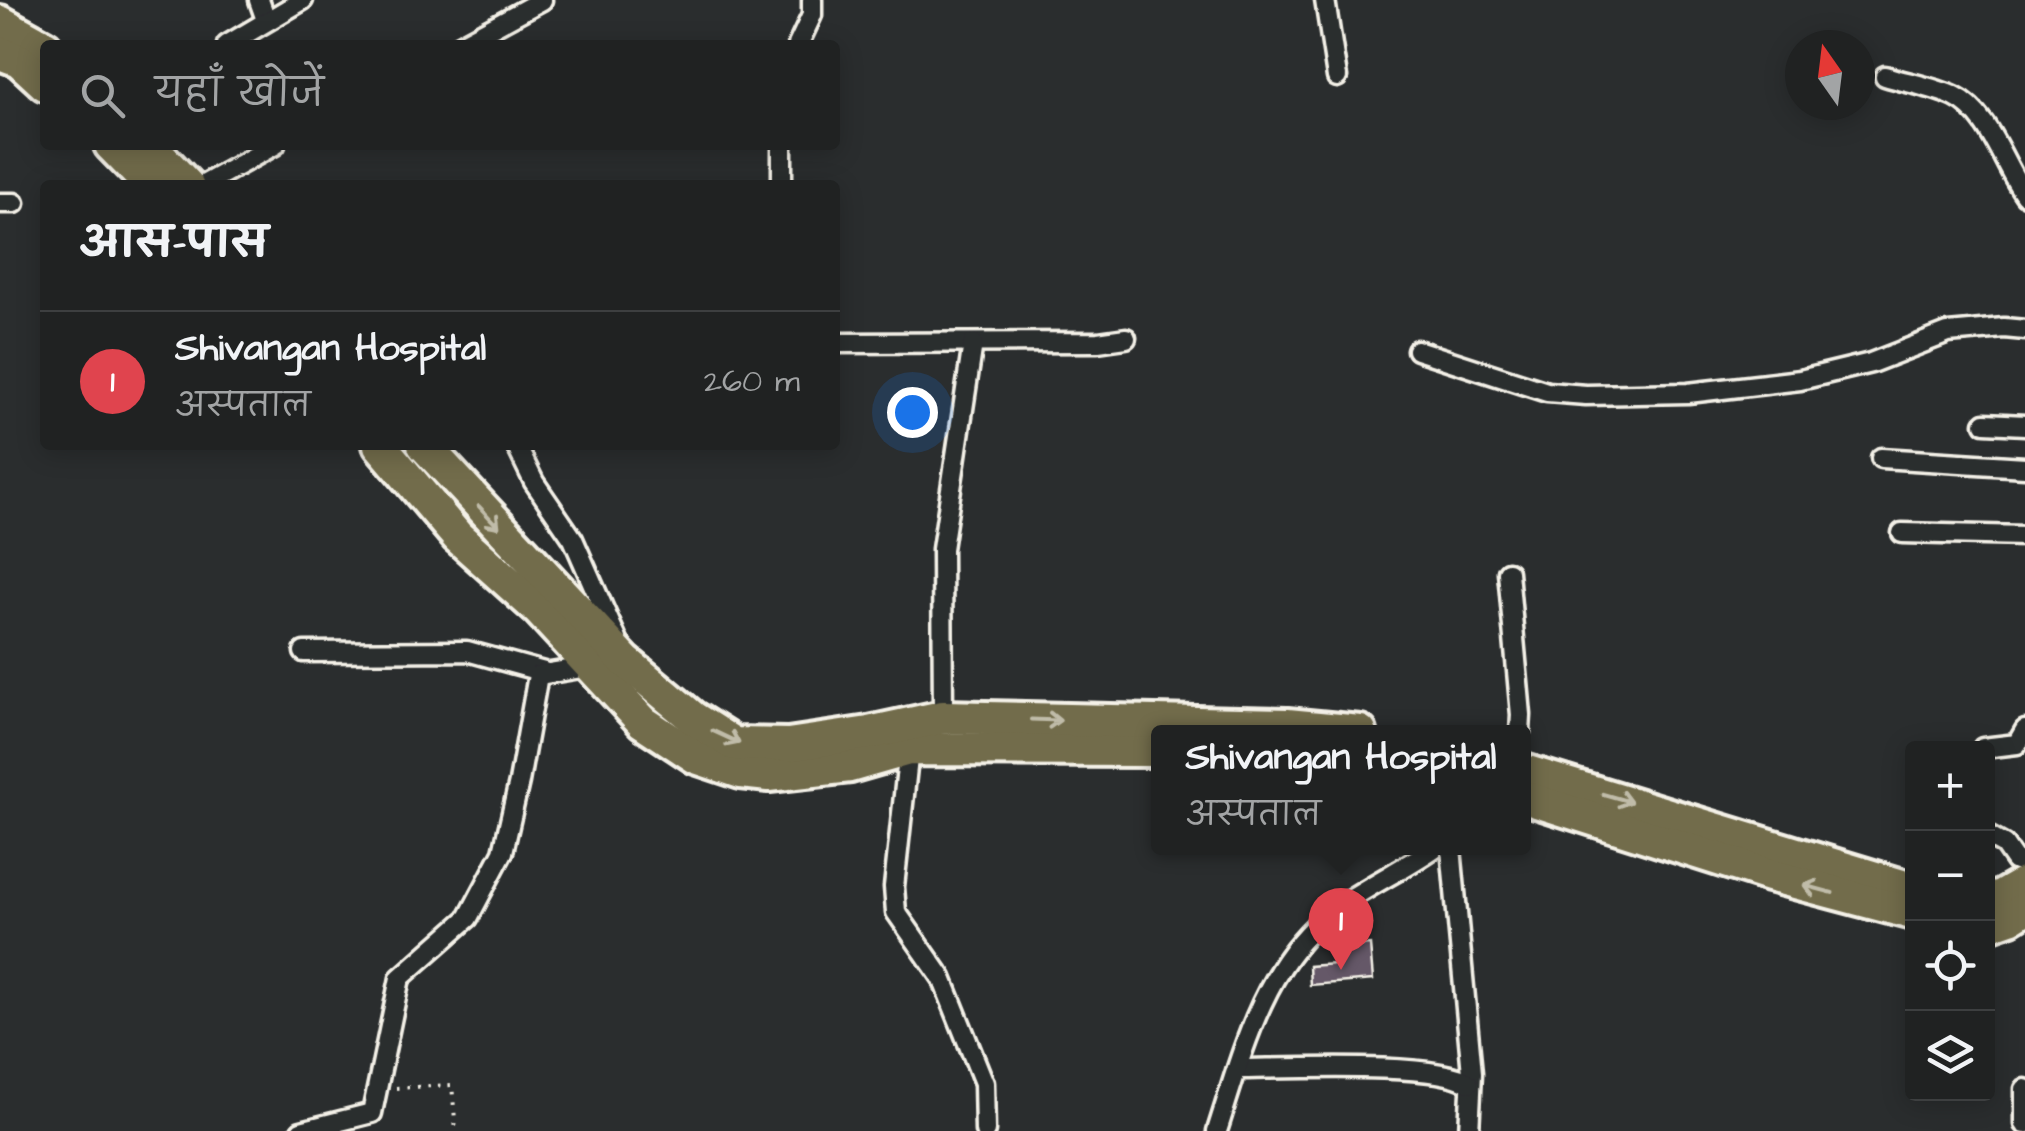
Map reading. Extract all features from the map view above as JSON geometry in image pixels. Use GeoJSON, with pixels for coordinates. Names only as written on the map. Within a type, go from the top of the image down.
{"type":"FeatureCollection","features":[{"type":"Feature","properties":{"kind":"highway"},"geometry":{"type":"LineString","coordinates":[[0,22],[40,44]]}},
{"type":"Feature","properties":{"kind":"highway"},"geometry":{"type":"LineString","coordinates":[[0,53],[19,60],[40,79]]}},
{"type":"Feature","properties":{"kind":"highway"},"geometry":{"type":"LineString","coordinates":[[116,150],[145,180]]}},
{"type":"Feature","properties":{"kind":"highway"},"geometry":{"type":"LineString","coordinates":[[156,150],[197,180]]}},
{"type":"Feature","properties":{"kind":"highway"},"geometry":{"type":"LineString","coordinates":[[384,450],[458,537],[540,610],[609,664],[734,744],[788,745],[943,717],[1287,725]]}},
{"type":"Feature","properties":{"kind":"highway"},"geometry":{"type":"LineString","coordinates":[[433,450],[609,664],[643,722],[696,756],[742,772],[769,775],[850,766],[909,749],[1151,750]]}},
{"type":"Feature","properties":{"kind":"highway"},"geometry":{"type":"LineString","coordinates":[[1531,773],[1905,887]]}},
{"type":"Feature","properties":{"kind":"highway"},"geometry":{"type":"LineString","coordinates":[[1531,799],[1769,875],[1905,911]]}},
{"type":"Feature","properties":{"kind":"highway"},"geometry":{"type":"LineString","coordinates":[[1995,898],[2025,883]]}},
{"type":"Feature","properties":{"kind":"highway"},"geometry":{"type":"LineString","coordinates":[[1995,922],[2025,908]]}},
{"type":"Feature","properties":{"kind":"street"},"geometry":{"type":"LineString","coordinates":[[259,0],[266,20]]}},
{"type":"Feature","properties":{"kind":"street"},"geometry":{"type":"LineString","coordinates":[[235,40],[303,0]]}},
{"type":"Feature","properties":{"kind":"street"},"geometry":{"type":"LineString","coordinates":[[468,40],[542,0]]}},
{"type":"Feature","properties":{"kind":"street"},"geometry":{"type":"LineString","coordinates":[[800,40],[812,14],[812,0]]}},
{"type":"Feature","properties":{"kind":"street"},"geometry":{"type":"LineString","coordinates":[[1325,0],[1337,77]]}},
{"type":"Feature","properties":{"kind":"street"},"geometry":{"type":"LineString","coordinates":[[1885,76],[1954,97],[1967,106],[1982,123],[2025,195]]}},
{"type":"Feature","properties":{"kind":"street"},"geometry":{"type":"LineString","coordinates":[[210,180],[267,150]]}},
{"type":"Feature","properties":{"kind":"street"},"geometry":{"type":"LineString","coordinates":[[782,150],[782,180]]}},
{"type":"Feature","properties":{"kind":"street"},"geometry":{"type":"LineString","coordinates":[[1417,350],[1547,392],[1688,393],[1800,380],[1870,364],[1948,333],[2025,330]]}},
{"type":"Feature","properties":{"kind":"street"},"geometry":{"type":"LineString","coordinates":[[840,343],[1098,342],[1126,338]]}},
{"type":"Feature","properties":{"kind":"street"},"geometry":{"type":"LineString","coordinates":[[943,717],[942,548],[973,343]]}},
{"type":"Feature","properties":{"kind":"street"},"geometry":{"type":"LineString","coordinates":[[1985,423],[2025,424]]}},
{"type":"Feature","properties":{"kind":"street"},"geometry":{"type":"LineString","coordinates":[[304,652],[467,651],[544,672],[609,664],[573,539],[534,482],[518,450]]}},
{"type":"Feature","properties":{"kind":"street"},"geometry":{"type":"LineString","coordinates":[[1880,458],[2025,467]]}},
{"type":"Feature","properties":{"kind":"street"},"geometry":{"type":"LineString","coordinates":[[1902,534],[2025,536]]}},
{"type":"Feature","properties":{"kind":"street"},"geometry":{"type":"LineString","coordinates":[[1508,572],[1520,725]]}},
{"type":"Feature","properties":{"kind":"street"},"geometry":{"type":"LineString","coordinates":[[301,1131],[372,1113],[400,978],[468,918],[502,852],[520,782],[535,682],[544,672]]}},
{"type":"Feature","properties":{"kind":"street"},"geometry":{"type":"LineString","coordinates":[[1995,747],[2017,744],[2025,730]]}},
{"type":"Feature","properties":{"kind":"street"},"geometry":{"type":"LineString","coordinates":[[909,749],[894,887],[896,912],[942,978],[984,1083],[985,1131]]}},
{"type":"Feature","properties":{"kind":"street"},"geometry":{"type":"LineString","coordinates":[[1995,840],[2004,845],[2015,861],[2025,863]]}},
{"type":"Feature","properties":{"kind":"street"},"geometry":{"type":"LineString","coordinates":[[1217,1131],[1256,1016],[1274,980],[1309,932],[1423,855]]}},
{"type":"Feature","properties":{"kind":"street"},"geometry":{"type":"LineString","coordinates":[[1452,855],[1472,1073],[1469,1131]]}},
{"type":"Feature","properties":{"kind":"street"},"geometry":{"type":"LineString","coordinates":[[1237,1069],[1410,1070],[1457,1076],[1469,1083]]}},
{"type":"Feature","properties":{"kind":"street"},"geometry":{"type":"LineString","coordinates":[[2025,1089],[2025,1124]]}},
{"type":"Feature","properties":{"kind":"path"},"geometry":{"type":"LineString","coordinates":[[391,1088],[452,1085],[456,1131]]}},
{"type":"Feature","properties":{"kind":"building"},"geometry":{"type":"Polygon","coordinates":[[[1370,945],[1373,980],[1310,985],[1309,966],[1334,964],[1332,948],[1370,945]]]}},
{"type":"Feature","properties":{"kind":"place","name":"Shivangan Hospital"},"geometry":{"type":"Point","coordinates":[1341,970]}}]}
